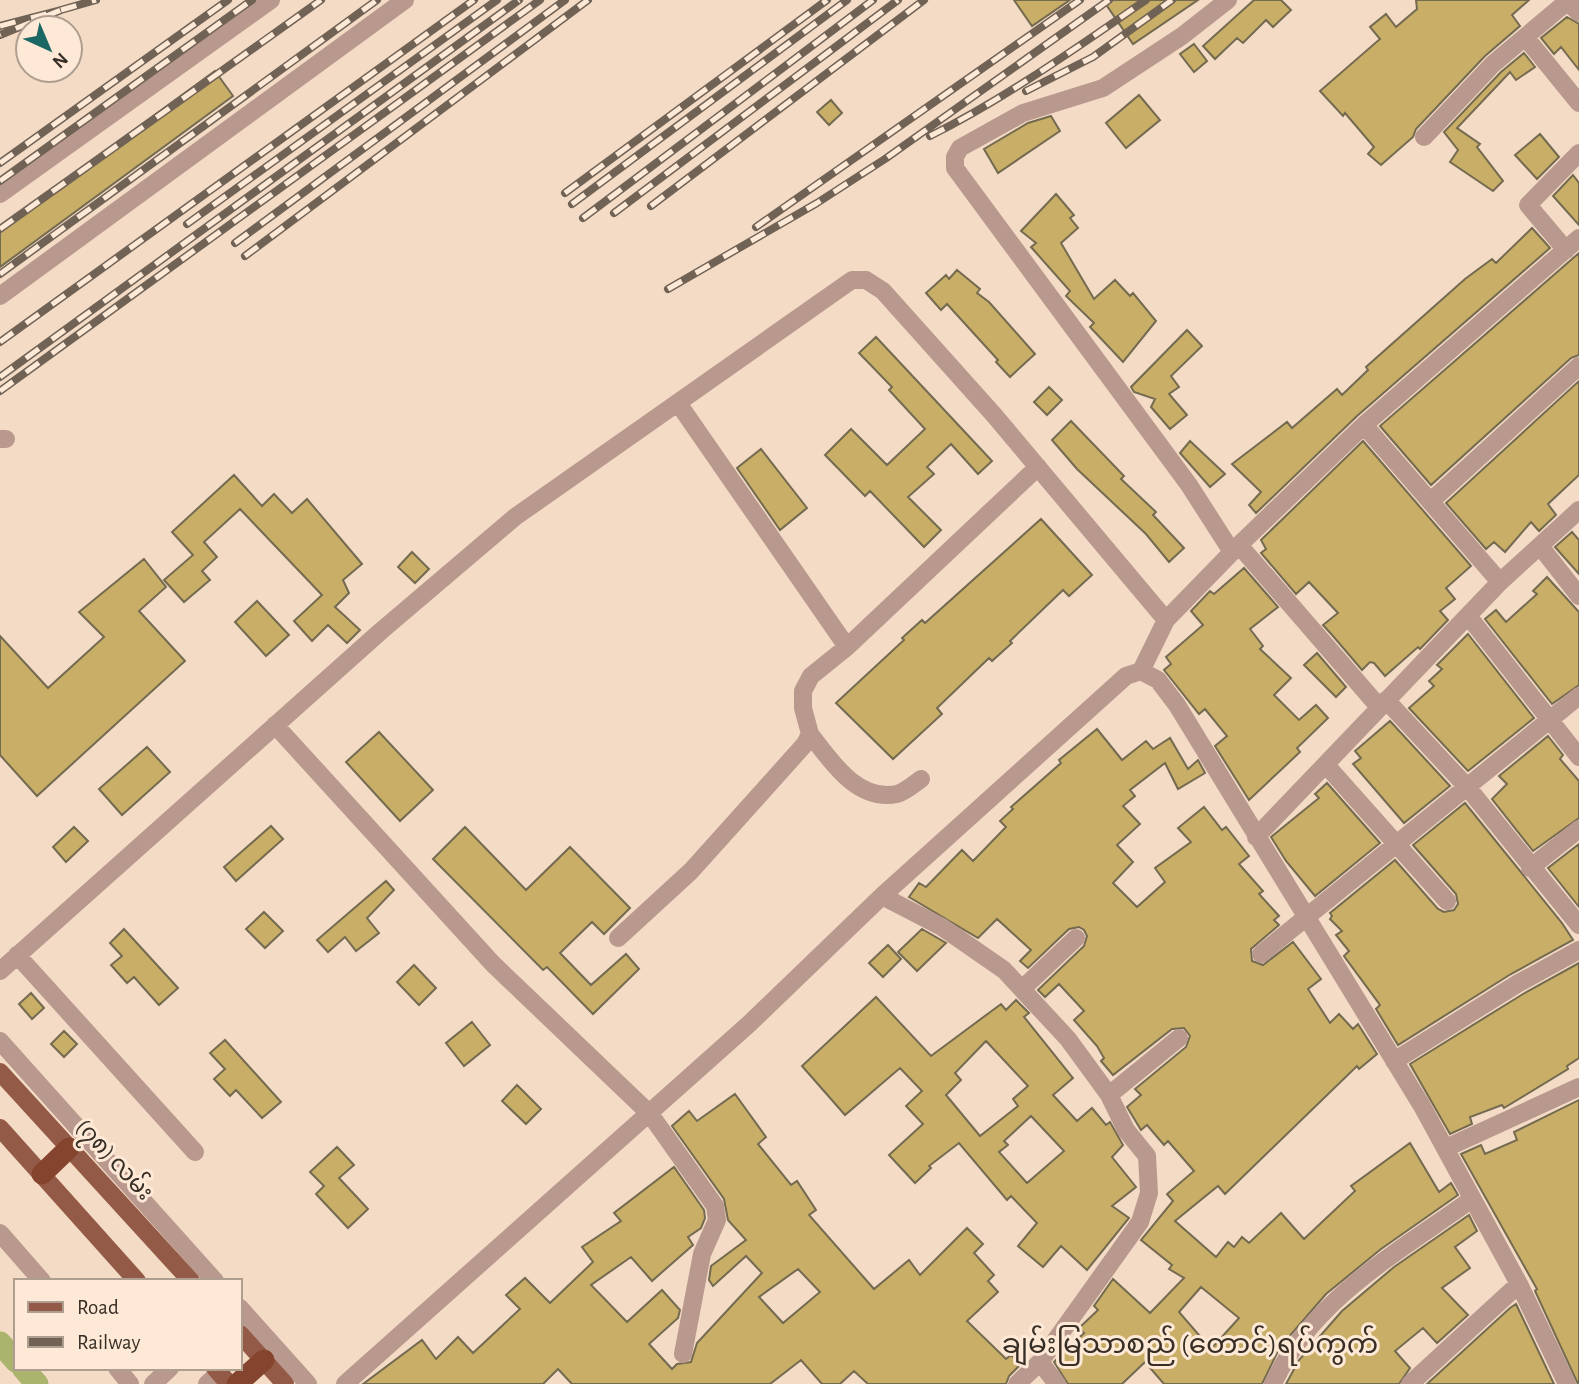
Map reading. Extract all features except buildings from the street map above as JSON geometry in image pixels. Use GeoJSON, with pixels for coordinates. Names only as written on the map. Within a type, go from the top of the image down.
{"type":"FeatureCollection","features":[{"type":"Feature","properties":{"kind":"highway"},"geometry":{"type":"LineString","coordinates":[[42,1174],[69,1147]]}},
{"type":"Feature","properties":{"kind":"highway"},"geometry":{"type":"LineString","coordinates":[[242,1370],[264,1360]]}},
{"type":"Feature","properties":{"kind":"highway"},"geometry":{"type":"LineString","coordinates":[[221,1379],[241,1370]]}},
{"type":"Feature","properties":{"kind":"main road","name":"(၇၈) လမ်း"},"geometry":{"type":"LineString","coordinates":[[0,1072],[189,1279]]}},
{"type":"Feature","properties":{"kind":"main road"},"geometry":{"type":"LineString","coordinates":[[0,1128],[135,1279]]}},
{"type":"Feature","properties":{"kind":"main road"},"geometry":{"type":"LineString","coordinates":[[242,1336],[285,1384]]}},
{"type":"Feature","properties":{"kind":"street"},"geometry":{"type":"LineString","coordinates":[[0,194],[271,0]]}},
{"type":"Feature","properties":{"kind":"street"},"geometry":{"type":"LineString","coordinates":[[0,296],[405,0]]}},
{"type":"Feature","properties":{"kind":"street"},"geometry":{"type":"LineString","coordinates":[[1228,0],[1182,36],[1103,89],[1023,113],[960,148],[955,157],[956,168],[1235,549],[1383,704],[1468,788],[1530,868],[1579,925]]}},
{"type":"Feature","properties":{"kind":"street"},"geometry":{"type":"LineString","coordinates":[[1424,137],[1493,64],[1563,5],[1570,4],[1579,13]]}},
{"type":"Feature","properties":{"kind":"street"},"geometry":{"type":"LineString","coordinates":[[1526,38],[1579,103]]}},
{"type":"Feature","properties":{"kind":"street"},"geometry":{"type":"LineString","coordinates":[[1141,671],[1166,620],[1235,549],[1364,425],[1572,244],[1528,205],[1579,153]]}},
{"type":"Feature","properties":{"kind":"street"},"geometry":{"type":"LineString","coordinates":[[0,971],[275,725],[515,517],[852,280],[866,280],[883,291],[1038,467],[1166,620]]}},
{"type":"Feature","properties":{"kind":"street"},"geometry":{"type":"LineString","coordinates":[[1431,501],[1579,366]]}},
{"type":"Feature","properties":{"kind":"street"},"geometry":{"type":"LineString","coordinates":[[678,403],[847,647]]}},
{"type":"Feature","properties":{"kind":"street"},"geometry":{"type":"LineString","coordinates":[[1364,425],[1500,582]]}},
{"type":"Feature","properties":{"kind":"street"},"geometry":{"type":"LineString","coordinates":[[920,779],[899,794],[869,794],[835,767],[810,734],[803,708],[803,691],[811,676],[847,647],[1038,467]]}},
{"type":"Feature","properties":{"kind":"street"},"geometry":{"type":"LineString","coordinates":[[1256,837],[1500,582],[1579,510]]}},
{"type":"Feature","properties":{"kind":"street"},"geometry":{"type":"LineString","coordinates":[[1540,546],[1579,596]]}},
{"type":"Feature","properties":{"kind":"street"},"geometry":{"type":"LineString","coordinates":[[1469,617],[1579,757]]}},
{"type":"Feature","properties":{"kind":"street"},"geometry":{"type":"LineString","coordinates":[[345,1384],[650,1114],[749,1024],[882,896],[1126,676],[1141,671],[1158,680],[1177,705],[1446,1148],[1519,1284],[1567,1384]]}},
{"type":"Feature","properties":{"kind":"street"},"geometry":{"type":"LineString","coordinates":[[1261,954],[1579,696]]}},
{"type":"Feature","properties":{"kind":"street"},"geometry":{"type":"LineString","coordinates":[[275,725],[492,964],[650,1114],[715,1206],[717,1220],[702,1254],[683,1354]]}},
{"type":"Feature","properties":{"kind":"street"},"geometry":{"type":"LineString","coordinates":[[618,938],[691,871],[805,744],[810,734]]}},
{"type":"Feature","properties":{"kind":"street"},"geometry":{"type":"LineString","coordinates":[[1326,765],[1395,846],[1447,901]]}},
{"type":"Feature","properties":{"kind":"street"},"geometry":{"type":"LineString","coordinates":[[1530,868],[1579,829]]}},
{"type":"Feature","properties":{"kind":"street"},"geometry":{"type":"LineString","coordinates":[[882,896],[942,928],[1004,970],[1068,1039],[1109,1095],[1126,1130],[1147,1156],[1149,1193],[1140,1222],[1040,1362],[1017,1384]]}},
{"type":"Feature","properties":{"kind":"street"},"geometry":{"type":"LineString","coordinates":[[1021,989],[1076,938]]}},
{"type":"Feature","properties":{"kind":"street"},"geometry":{"type":"LineString","coordinates":[[1394,1061],[1517,984],[1579,950]]}},
{"type":"Feature","properties":{"kind":"street"},"geometry":{"type":"LineString","coordinates":[[17,955],[195,1152]]}},
{"type":"Feature","properties":{"kind":"street"},"geometry":{"type":"LineString","coordinates":[[1109,1095],[1179,1038]]}},
{"type":"Feature","properties":{"kind":"street"},"geometry":{"type":"LineString","coordinates":[[0,1041],[213,1279]]}},
{"type":"Feature","properties":{"kind":"street"},"geometry":{"type":"LineString","coordinates":[[1446,1148],[1579,1087]]}},
{"type":"Feature","properties":{"kind":"street"},"geometry":{"type":"LineString","coordinates":[[1273,1384],[1290,1350],[1308,1328],[1365,1276],[1472,1199]]}},
{"type":"Feature","properties":{"kind":"street"},"geometry":{"type":"LineString","coordinates":[[0,1233],[40,1279]]}},
{"type":"Feature","properties":{"kind":"street"},"geometry":{"type":"LineString","coordinates":[[1410,1384],[1519,1284]]}},
{"type":"Feature","properties":{"kind":"street"},"geometry":{"type":"LineString","coordinates":[[242,1310],[307,1384]]}},
{"type":"Feature","properties":{"kind":"street"},"geometry":{"type":"LineString","coordinates":[[1040,1362],[1057,1384]]}},
{"type":"Feature","properties":{"kind":"street"},"geometry":{"type":"LineString","coordinates":[[119,1370],[130,1384]]}},
{"type":"Feature","properties":{"kind":"street"},"geometry":{"type":"LineString","coordinates":[[153,1384],[168,1370]]}},
{"type":"Feature","properties":{"kind":"waterway"},"geometry":{"type":"LineString","coordinates":[[0,1343],[14,1359]]}},
{"type":"Feature","properties":{"kind":"waterway"},"geometry":{"type":"LineString","coordinates":[[25,1370],[37,1384]]}},
{"type":"Feature","properties":{"kind":"railway"},"geometry":{"type":"LineString","coordinates":[[61,10],[96,0]]}},
{"type":"Feature","properties":{"kind":"railway"},"geometry":{"type":"LineString","coordinates":[[0,163],[228,0]]}},
{"type":"Feature","properties":{"kind":"railway"},"geometry":{"type":"LineString","coordinates":[[0,181],[252,0]]}},
{"type":"Feature","properties":{"kind":"railway"},"geometry":{"type":"LineString","coordinates":[[0,229],[321,0]]}},
{"type":"Feature","properties":{"kind":"railway"},"geometry":{"type":"LineString","coordinates":[[0,274],[377,0]]}},
{"type":"Feature","properties":{"kind":"railway"},"geometry":{"type":"LineString","coordinates":[[0,342],[474,0]]}},
{"type":"Feature","properties":{"kind":"railway"},"geometry":{"type":"LineString","coordinates":[[187,224],[497,0]]}},
{"type":"Feature","properties":{"kind":"railway"},"geometry":{"type":"LineString","coordinates":[[0,377],[519,0]]}},
{"type":"Feature","properties":{"kind":"railway"},"geometry":{"type":"LineString","coordinates":[[0,391],[540,0]]}},
{"type":"Feature","properties":{"kind":"railway"},"geometry":{"type":"LineString","coordinates":[[235,243],[565,0]]}},
{"type":"Feature","properties":{"kind":"railway"},"geometry":{"type":"LineString","coordinates":[[245,256],[588,0]]}},
{"type":"Feature","properties":{"kind":"railway"},"geometry":{"type":"LineString","coordinates":[[565,193],[827,0]]}},
{"type":"Feature","properties":{"kind":"railway"},"geometry":{"type":"LineString","coordinates":[[572,204],[847,0]]}},
{"type":"Feature","properties":{"kind":"railway"},"geometry":{"type":"LineString","coordinates":[[583,218],[873,0]]}},
{"type":"Feature","properties":{"kind":"railway"},"geometry":{"type":"LineString","coordinates":[[614,213],[898,0]]}},
{"type":"Feature","properties":{"kind":"railway"},"geometry":{"type":"LineString","coordinates":[[651,206],[924,0]]}},
{"type":"Feature","properties":{"kind":"railway"},"geometry":{"type":"LineString","coordinates":[[756,227],[1080,0]]}},
{"type":"Feature","properties":{"kind":"railway"},"geometry":{"type":"LineString","coordinates":[[668,289],[817,203],[885,159],[1109,0]]}},
{"type":"Feature","properties":{"kind":"railway"},"geometry":{"type":"LineString","coordinates":[[930,136],[1013,89],[1146,0]]}},
{"type":"Feature","properties":{"kind":"railway"},"geometry":{"type":"LineString","coordinates":[[1026,91],[1093,57],[1172,0]]}},
{"type":"Feature","properties":{"kind":"railway"},"geometry":{"type":"LineString","coordinates":[[0,26],[61,10],[0,35]]}},
{"type":"Feature","properties":{"kind":"district","name":"ချမ်းမြသာစည် (တောင်)ရပ်ကွက်"},"geometry":{"type":"Point","coordinates":[1190,1345]}}]}
